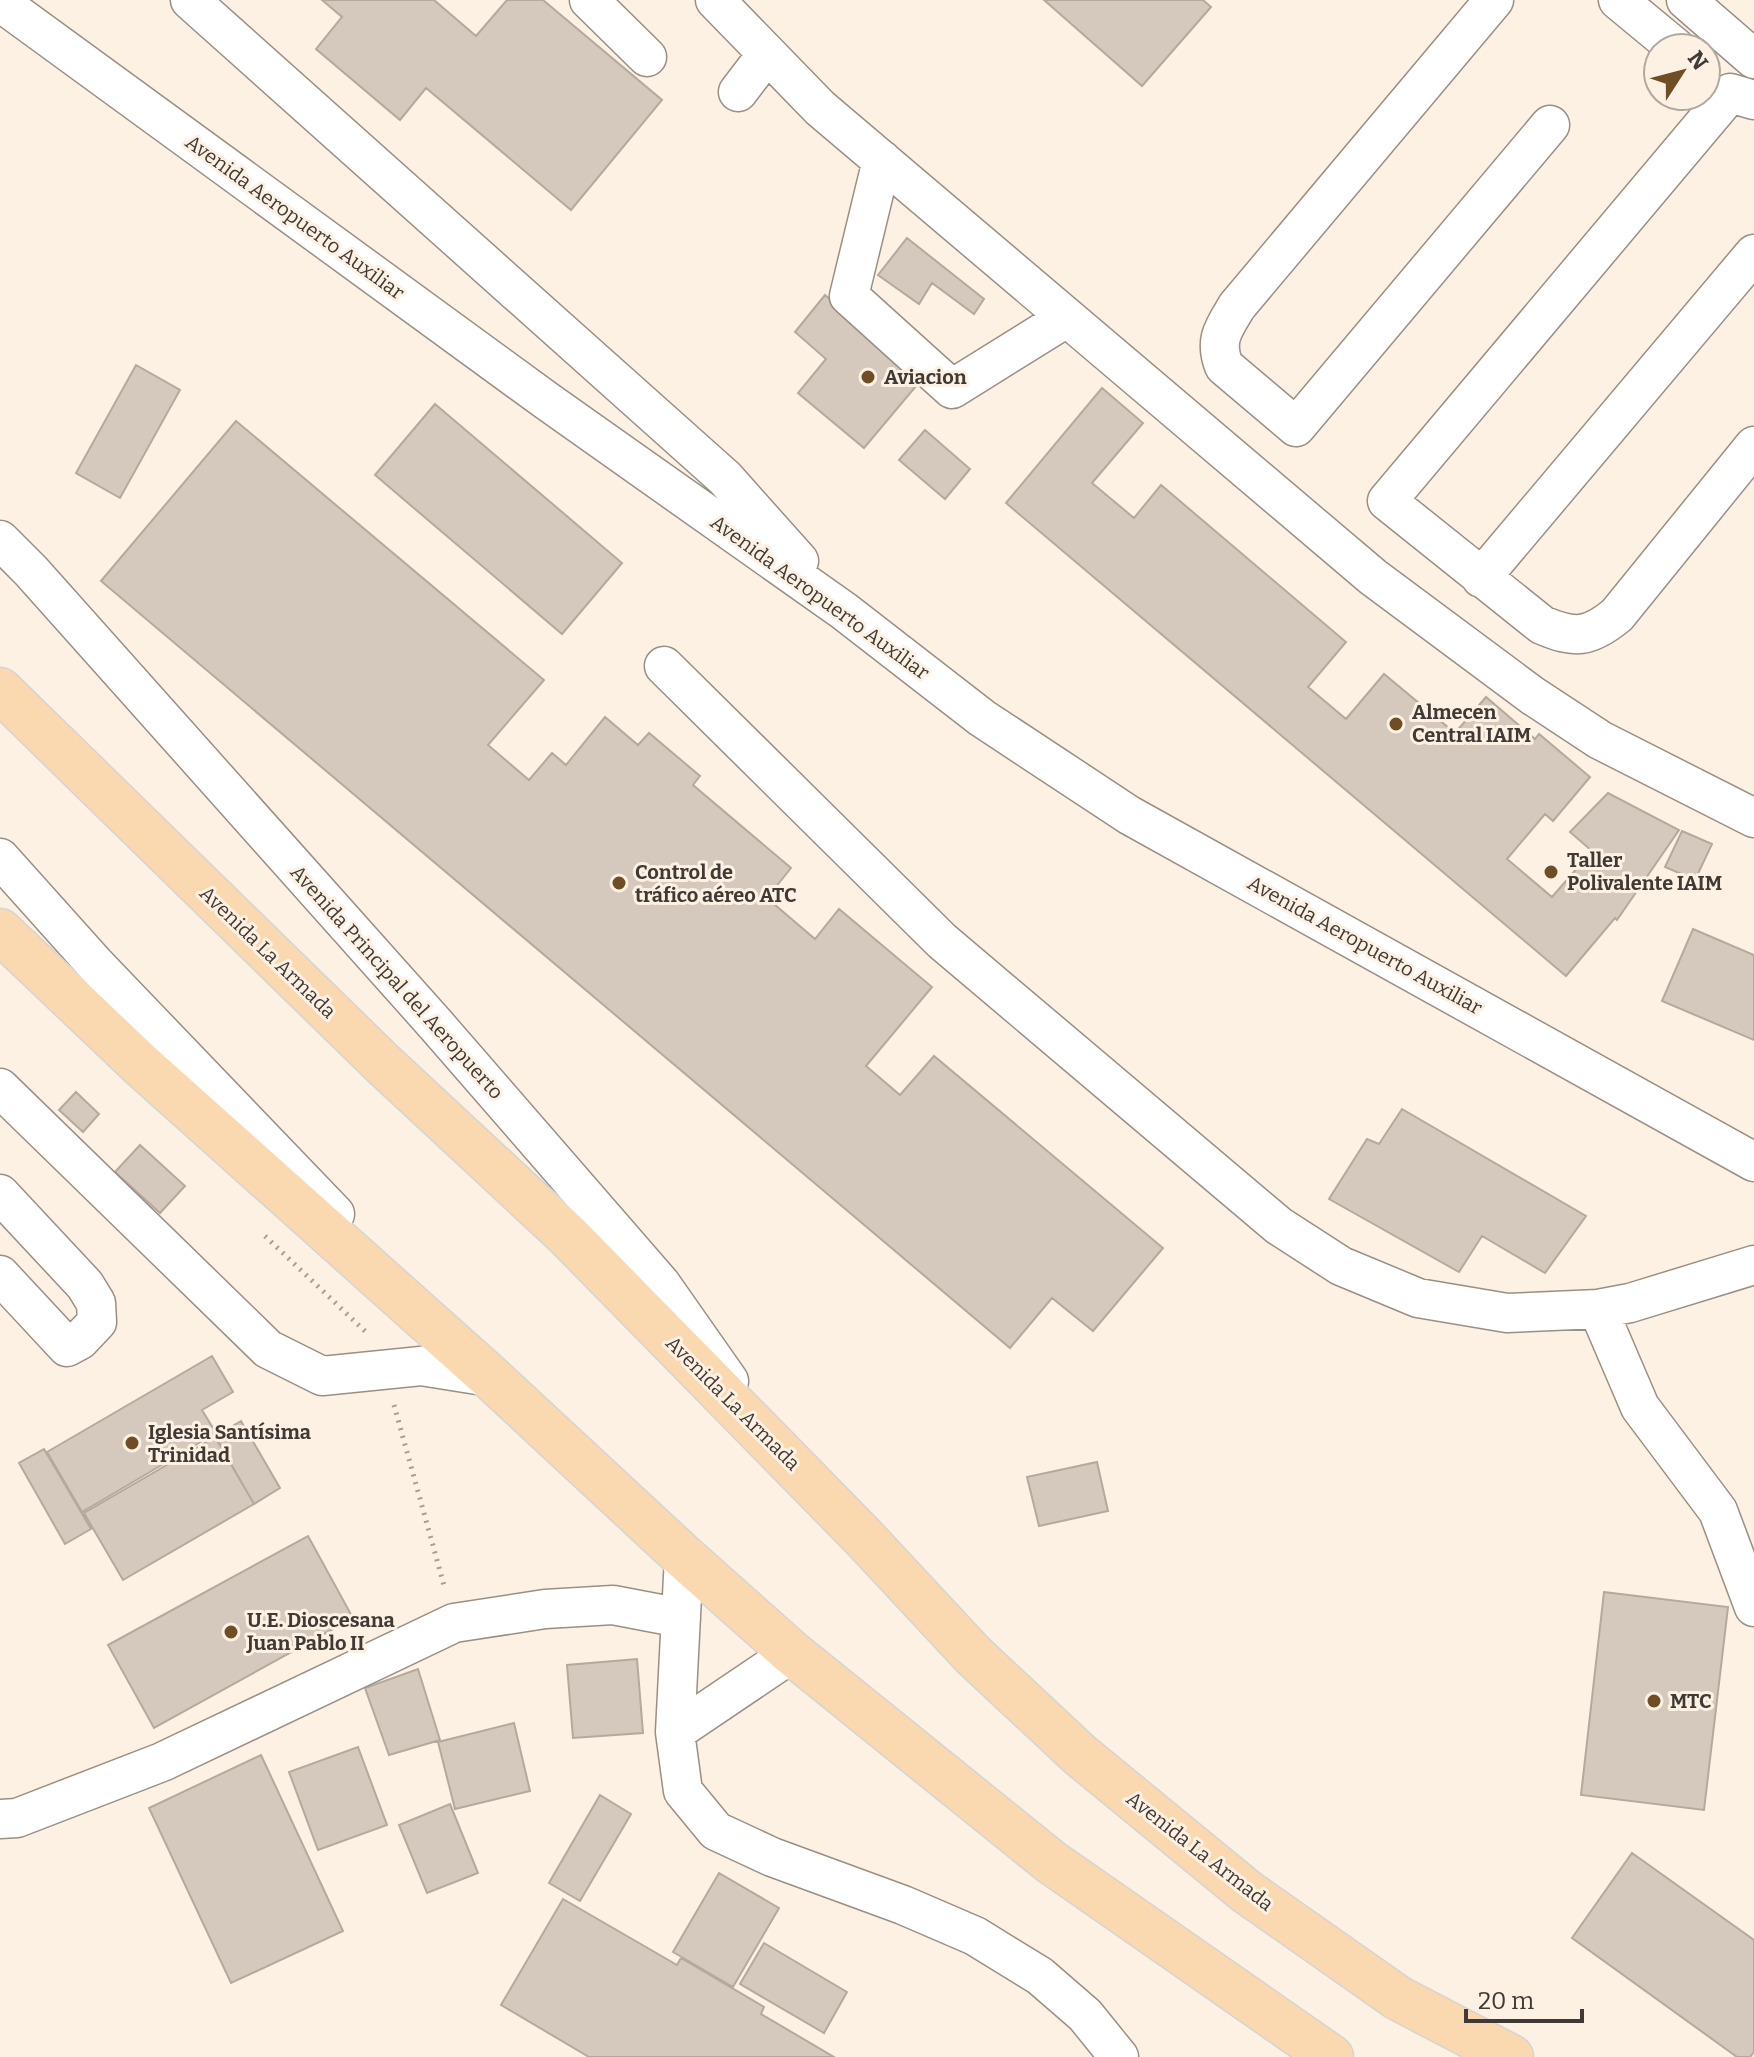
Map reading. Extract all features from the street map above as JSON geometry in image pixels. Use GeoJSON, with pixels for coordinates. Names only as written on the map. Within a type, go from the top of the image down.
{"type":"FeatureCollection","features":[{"type":"Feature","properties":{"kind":"main road","name":"Avenida La Armada"},"geometry":{"type":"LineString","coordinates":[[0,690],[383,1064],[567,1235],[772,1442],[973,1655],[1080,1755],[1260,1901],[1398,1998],[1511,2057]]}},
{"type":"Feature","properties":{"kind":"main road"},"geometry":{"type":"LineString","coordinates":[[0,931],[142,1066],[490,1377],[792,1653],[1051,1862],[1331,2057]]}},
{"type":"Feature","properties":{"kind":"lane"},"geometry":{"type":"LineString","coordinates":[[190,0],[725,478],[844,611]]}},
{"type":"Feature","properties":{"kind":"lane"},"geometry":{"type":"LineString","coordinates":[[589,0],[647,57]]}},
{"type":"Feature","properties":{"kind":"lane"},"geometry":{"type":"LineString","coordinates":[[715,0],[820,108],[1373,577],[1533,696],[1600,740],[1754,818]]}},
{"type":"Feature","properties":{"kind":"lane"},"geometry":{"type":"LineString","coordinates":[[1494,0],[1237,306],[1219,341],[1218,352],[1224,366],[1296,427],[1550,125]]}},
{"type":"Feature","properties":{"kind":"lane"},"geometry":{"type":"LineString","coordinates":[[1618,0],[1657,32]]}},
{"type":"Feature","properties":{"kind":"lane"},"geometry":{"type":"LineString","coordinates":[[1686,0],[1754,59]]}},
{"type":"Feature","properties":{"kind":"lane","name":"Avenida Aeropuerto Auxiliar"},"geometry":{"type":"LineString","coordinates":[[0,2],[547,401],[844,611],[982,718],[1129,815],[1754,1162]]}},
{"type":"Feature","properties":{"kind":"lane"},"geometry":{"type":"LineString","coordinates":[[738,92],[767,54]]}},
{"type":"Feature","properties":{"kind":"lane"},"geometry":{"type":"LineString","coordinates":[[1736,95],[1387,501],[1542,625],[1562,634],[1578,636],[1598,630],[1617,615],[1754,446]]}},
{"type":"Feature","properties":{"kind":"lane"},"geometry":{"type":"LineString","coordinates":[[882,160],[849,296],[952,389],[1066,318]]}},
{"type":"Feature","properties":{"kind":"lane"},"geometry":{"type":"LineString","coordinates":[[1481,578],[1754,254]]}},
{"type":"Feature","properties":{"kind":"lane","name":"Avenida Principal del Aeropuerto"},"geometry":{"type":"LineString","coordinates":[[0,540],[416,1003],[661,1284],[772,1442]]}},
{"type":"Feature","properties":{"kind":"lane"},"geometry":{"type":"LineString","coordinates":[[664,666],[942,941],[1279,1226],[1341,1266],[1418,1298],[1507,1313],[1598,1309],[1630,1303],[1754,1265]]}},
{"type":"Feature","properties":{"kind":"lane"},"geometry":{"type":"LineString","coordinates":[[0,858],[95,964],[490,1377]]}},
{"type":"Feature","properties":{"kind":"lane"},"geometry":{"type":"LineString","coordinates":[[0,1088],[268,1349],[322,1376],[421,1366],[490,1377]]}},
{"type":"Feature","properties":{"kind":"lane"},"geometry":{"type":"LineString","coordinates":[[1685,1123],[1754,1137]]}},
{"type":"Feature","properties":{"kind":"lane","name":"Avenida Aeropuerto Auxiliar"},"geometry":{"type":"LineString","coordinates":[[1685,1123],[1754,1153]]}},
{"type":"Feature","properties":{"kind":"lane"},"geometry":{"type":"LineString","coordinates":[[0,1194],[85,1285],[96,1303],[97,1322],[80,1340],[67,1347],[0,1275]]}},
{"type":"Feature","properties":{"kind":"lane"},"geometry":{"type":"LineString","coordinates":[[1598,1309],[1640,1407],[1718,1511],[1754,1607]]}},
{"type":"Feature","properties":{"kind":"lane"},"geometry":{"type":"LineString","coordinates":[[684,1557],[675,1732],[683,1791],[716,1831],[772,1857],[903,1905],[975,1936],[1040,1976],[1085,2015],[1119,2057]]}},
{"type":"Feature","properties":{"kind":"lane"},"geometry":{"type":"LineString","coordinates":[[0,1819],[17,1818],[162,1762],[454,1623],[545,1609],[613,1605],[681,1618]]}},
{"type":"Feature","properties":{"kind":"lane"},"geometry":{"type":"LineString","coordinates":[[675,1732],[792,1653]]}},
{"type":"Feature","properties":{"kind":"path"},"geometry":{"type":"LineString","coordinates":[[262,1234],[376,1342],[454,1623]]}},
{"type":"Feature","properties":{"kind":"building"},"geometry":{"type":"Polygon","coordinates":[[[322,0],[434,0],[476,36],[507,0],[543,0],[662,100],[571,210],[426,88],[400,120],[316,49],[342,17],[322,0]]]}},
{"type":"Feature","properties":{"kind":"building"},"geometry":{"type":"Polygon","coordinates":[[[1044,0],[1203,0],[1211,7],[1142,86],[1044,0]]]}},
{"type":"Feature","properties":{"kind":"building"},"geometry":{"type":"Polygon","coordinates":[[[907,238],[984,299],[974,314],[932,283],[919,304],[878,275],[907,238]]]}},
{"type":"Feature","properties":{"kind":"building","name":"Aviacion"},"geometry":{"type":"Polygon","coordinates":[[[825,295],[893,352],[938,360],[864,448],[798,393],[826,359],[795,332],[825,295]]]}},
{"type":"Feature","properties":{"kind":"building"},"geometry":{"type":"Polygon","coordinates":[[[136,365],[180,390],[120,498],[76,473],[136,365]]]}},
{"type":"Feature","properties":{"kind":"building"},"geometry":{"type":"Polygon","coordinates":[[[1102,388],[1143,423],[1092,483],[1134,518],[1161,485],[1346,642],[1308,687],[1346,719],[1384,674],[1455,733],[1486,697],[1535,739],[1539,734],[1590,777],[1553,821],[1545,814],[1507,859],[1552,897],[1592,851],[1570,832],[1608,793],[1679,830],[1617,920],[1615,918],[1566,976],[1006,503],[1102,388]]]}},
{"type":"Feature","properties":{"kind":"building"},"geometry":{"type":"Polygon","coordinates":[[[435,404],[622,563],[562,634],[375,475],[435,404]]]}},
{"type":"Feature","properties":{"kind":"building","name":"Control de tráfico aéreo ATC"},"geometry":{"type":"Polygon","coordinates":[[[236,421],[544,680],[488,745],[529,780],[552,753],[566,765],[605,717],[638,745],[649,733],[700,776],[693,785],[791,868],[767,898],[815,939],[839,909],[932,987],[866,1066],[900,1095],[934,1056],[1163,1248],[1093,1331],[1052,1298],[1010,1348],[101,581],[236,421]]]}},
{"type":"Feature","properties":{"kind":"building"},"geometry":{"type":"Polygon","coordinates":[[[925,430],[970,469],[945,499],[899,460],[925,430]]]}},
{"type":"Feature","properties":{"kind":"building"},"geometry":{"type":"Polygon","coordinates":[[[1682,831],[1712,844],[1695,880],[1665,867],[1682,831]]]}},
{"type":"Feature","properties":{"kind":"building"},"geometry":{"type":"Polygon","coordinates":[[[1693,929],[1754,955],[1754,1040],[1662,1001],[1693,929]]]}},
{"type":"Feature","properties":{"kind":"building"},"geometry":{"type":"Polygon","coordinates":[[[76,1092],[99,1114],[83,1132],[59,1110],[76,1092]]]}},
{"type":"Feature","properties":{"kind":"building"},"geometry":{"type":"Polygon","coordinates":[[[1402,1109],[1586,1216],[1545,1273],[1482,1236],[1459,1272],[1329,1199],[1367,1139],[1379,1144],[1402,1109]]]}},
{"type":"Feature","properties":{"kind":"building"},"geometry":{"type":"Polygon","coordinates":[[[140,1145],[185,1186],[160,1213],[115,1172],[140,1145]]]}},
{"type":"Feature","properties":{"kind":"building","name":"Iglesia Santísima Trinidad"},"geometry":{"type":"Polygon","coordinates":[[[212,1356],[233,1392],[202,1410],[216,1433],[82,1512],[47,1452],[212,1356]]]}},
{"type":"Feature","properties":{"kind":"building"},"geometry":{"type":"Polygon","coordinates":[[[241,1421],[280,1488],[254,1504],[215,1436],[241,1421]]]}},
{"type":"Feature","properties":{"kind":"building"},"geometry":{"type":"Polygon","coordinates":[[[215,1437],[254,1504],[123,1580],[84,1513],[215,1437]]]}},
{"type":"Feature","properties":{"kind":"building"},"geometry":{"type":"Polygon","coordinates":[[[44,1449],[91,1529],[65,1544],[19,1463],[44,1449]]]}},
{"type":"Feature","properties":{"kind":"building"},"geometry":{"type":"Polygon","coordinates":[[[1097,1462],[1108,1511],[1039,1526],[1027,1477],[1097,1462]]]}},
{"type":"Feature","properties":{"kind":"building","name":"U.E. Dioscesana Juan Pablo II"},"geometry":{"type":"Polygon","coordinates":[[[308,1536],[353,1618],[154,1728],[108,1645],[308,1536]]]}},
{"type":"Feature","properties":{"kind":"building","name":"MTC"},"geometry":{"type":"Polygon","coordinates":[[[1604,1592],[1728,1607],[1704,1810],[1581,1795],[1604,1592]]]}},
{"type":"Feature","properties":{"kind":"building"},"geometry":{"type":"Polygon","coordinates":[[[637,1659],[643,1733],[573,1738],[567,1665],[637,1659]]]}},
{"type":"Feature","properties":{"kind":"building"},"geometry":{"type":"Polygon","coordinates":[[[418,1669],[440,1740],[389,1755],[365,1688],[418,1669]]]}},
{"type":"Feature","properties":{"kind":"building"},"geometry":{"type":"Polygon","coordinates":[[[514,1723],[530,1791],[455,1809],[438,1742],[514,1723]]]}},
{"type":"Feature","properties":{"kind":"building"},"geometry":{"type":"Polygon","coordinates":[[[358,1747],[387,1825],[318,1850],[289,1772],[358,1747]]]}},
{"type":"Feature","properties":{"kind":"building"},"geometry":{"type":"Polygon","coordinates":[[[261,1755],[343,1931],[231,1983],[149,1808],[261,1755]]]}},
{"type":"Feature","properties":{"kind":"building"},"geometry":{"type":"Polygon","coordinates":[[[600,1795],[631,1814],[580,1901],[549,1883],[600,1795]]]}},
{"type":"Feature","properties":{"kind":"building"},"geometry":{"type":"Polygon","coordinates":[[[450,1804],[478,1873],[427,1893],[399,1825],[450,1804]]]}},
{"type":"Feature","properties":{"kind":"building"},"geometry":{"type":"Polygon","coordinates":[[[1632,1853],[1754,1940],[1754,2052],[1750,2057],[1737,2057],[1572,1938],[1632,1853]]]}},
{"type":"Feature","properties":{"kind":"building"},"geometry":{"type":"Polygon","coordinates":[[[719,1873],[779,1908],[733,1987],[673,1952],[719,1873]]]}},
{"type":"Feature","properties":{"kind":"building"},"geometry":{"type":"Polygon","coordinates":[[[563,1899],[677,1965],[681,1958],[764,2007],[761,2014],[834,2057],[589,2057],[501,2005],[563,1899]]]}},
{"type":"Feature","properties":{"kind":"building"},"geometry":{"type":"Polygon","coordinates":[[[764,1943],[847,1992],[824,2033],[740,1984],[764,1943]]]}},
{"type":"Feature","properties":{"kind":"place","name":"Aviacion"},"geometry":{"type":"Point","coordinates":[868,377]}},
{"type":"Feature","properties":{"kind":"place","name":"Almecen Central IAIM"},"geometry":{"type":"Point","coordinates":[1396,724]}},
{"type":"Feature","properties":{"kind":"place","name":"Taller Polivalente IAIM"},"geometry":{"type":"Point","coordinates":[1551,872]}},
{"type":"Feature","properties":{"kind":"place","name":"Control de tráfico aéreo ATC"},"geometry":{"type":"Point","coordinates":[619,883]}},
{"type":"Feature","properties":{"kind":"place","name":"Iglesia Santísima Trinidad"},"geometry":{"type":"Point","coordinates":[132,1443]}},
{"type":"Feature","properties":{"kind":"place","name":"U.E. Dioscesana Juan Pablo II"},"geometry":{"type":"Point","coordinates":[231,1632]}},
{"type":"Feature","properties":{"kind":"place","name":"MTC"},"geometry":{"type":"Point","coordinates":[1654,1701]}}]}
